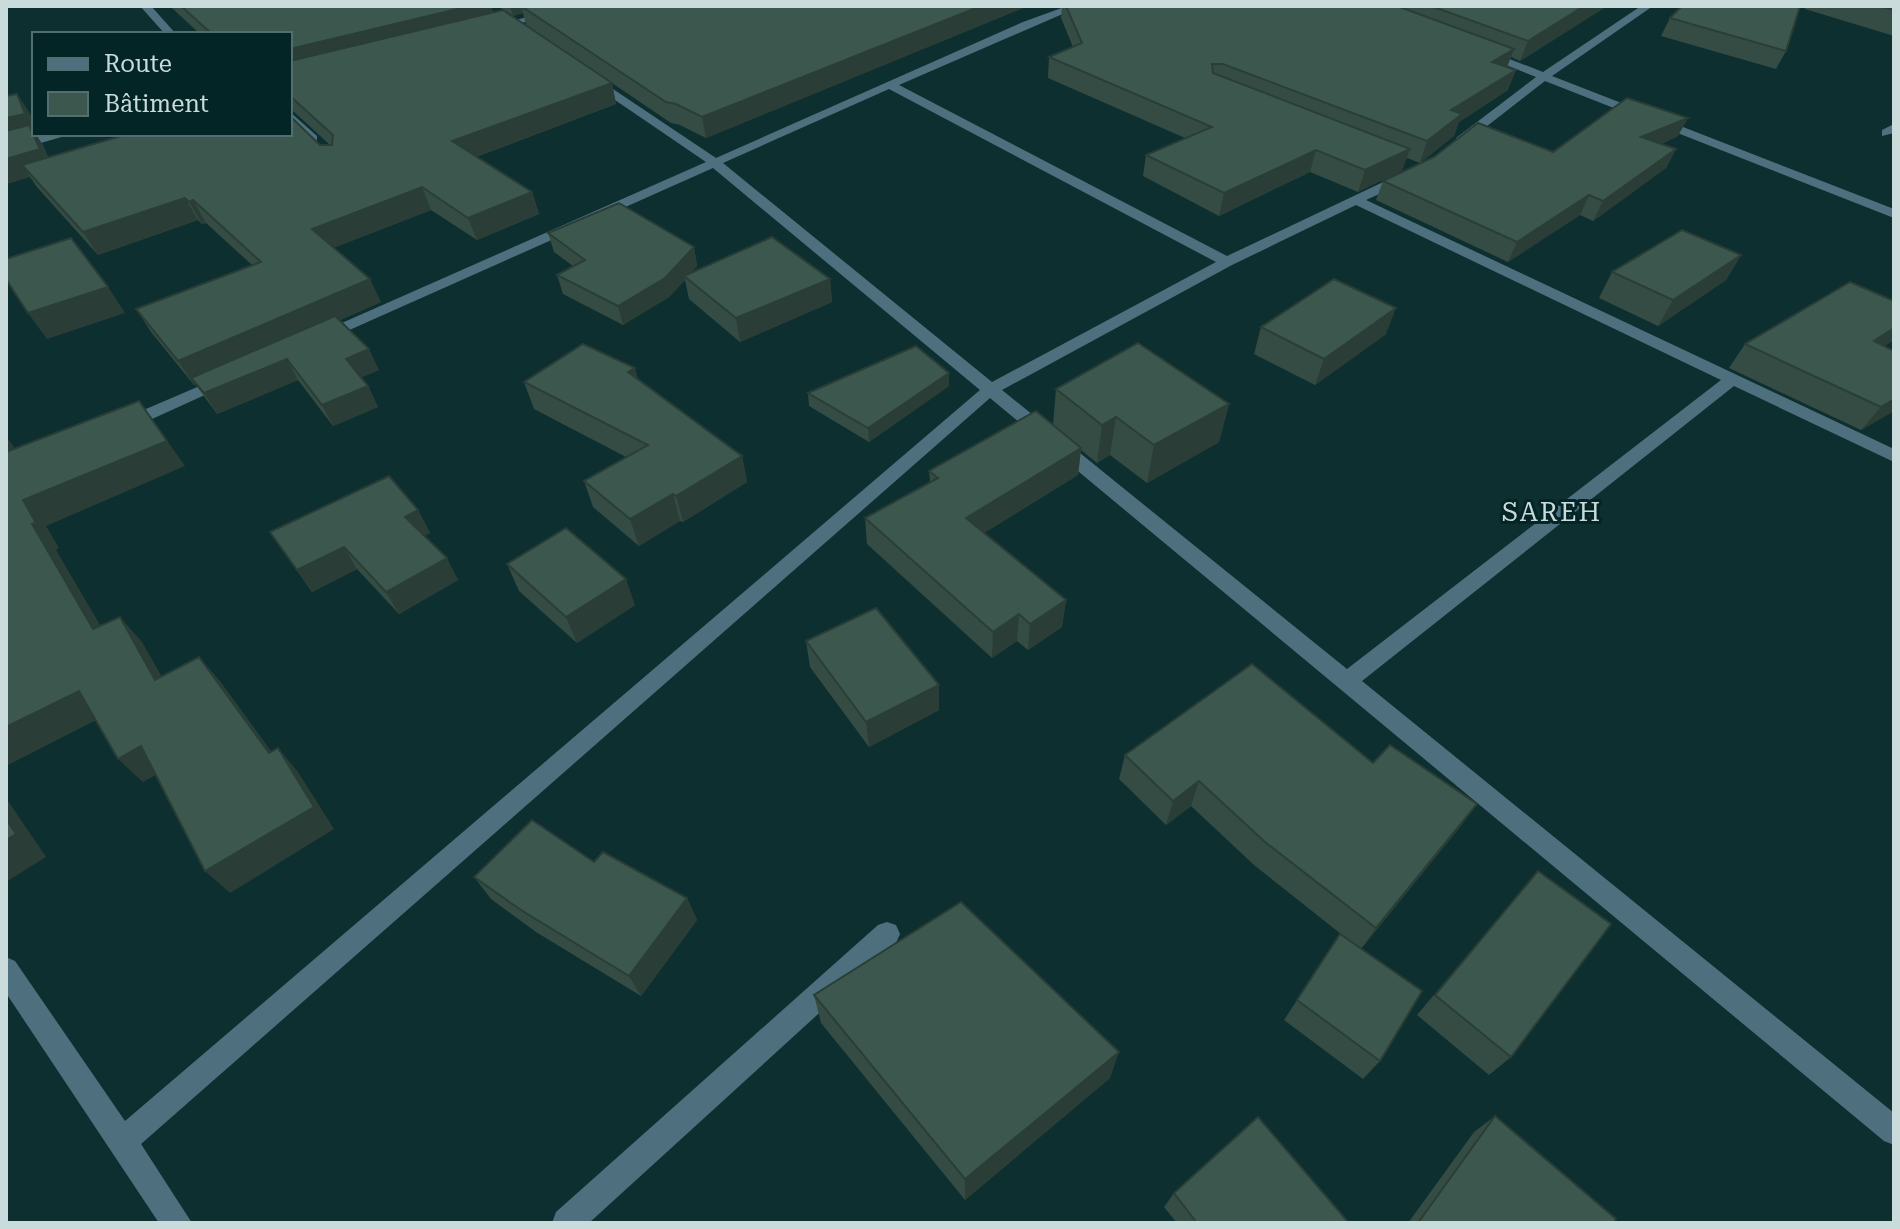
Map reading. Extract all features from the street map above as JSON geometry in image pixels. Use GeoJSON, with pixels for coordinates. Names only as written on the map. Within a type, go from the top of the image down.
{"type":"FeatureCollection","features":[{"type":"Feature","properties":{"kind":"street"},"geometry":{"type":"LineString","coordinates":[[145,6],[169,32]]}},
{"type":"Feature","properties":{"kind":"street"},"geometry":{"type":"LineString","coordinates":[[480,31],[503,19],[578,6]]}},
{"type":"Feature","properties":{"kind":"street"},"geometry":{"type":"LineString","coordinates":[[310,343],[1027,24],[1076,6]]}},
{"type":"Feature","properties":{"kind":"street"},"geometry":{"type":"LineString","coordinates":[[1446,152],[1544,76],[1648,6]]}},
{"type":"Feature","properties":{"kind":"street"},"geometry":{"type":"LineString","coordinates":[[503,19],[535,41]]}},
{"type":"Feature","properties":{"kind":"street"},"geometry":{"type":"LineString","coordinates":[[1470,47],[1894,214]]}},
{"type":"Feature","properties":{"kind":"street"},"geometry":{"type":"LineString","coordinates":[[573,67],[714,162],[1894,1131]]}},
{"type":"Feature","properties":{"kind":"street"},"geometry":{"type":"LineString","coordinates":[[890,85],[1227,262]]}},
{"type":"Feature","properties":{"kind":"street"},"geometry":{"type":"LineString","coordinates":[[292,118],[327,153]]}},
{"type":"Feature","properties":{"kind":"street"},"geometry":{"type":"LineString","coordinates":[[6,149],[58,136]]}},
{"type":"Feature","properties":{"kind":"street"},"geometry":{"type":"LineString","coordinates":[[123,1141],[991,389],[1227,262],[1421,171]]}},
{"type":"Feature","properties":{"kind":"street"},"geometry":{"type":"LineString","coordinates":[[1355,200],[1894,456]]}},
{"type":"Feature","properties":{"kind":"street"},"geometry":{"type":"LineString","coordinates":[[107,433],[237,375]]}},
{"type":"Feature","properties":{"kind":"street"},"geometry":{"type":"LineString","coordinates":[[1347,681],[1733,379]]}},
{"type":"Feature","properties":{"kind":"street"},"geometry":{"type":"LineString","coordinates":[[567,1223],[887,934]]}},
{"type":"Feature","properties":{"kind":"street"},"geometry":{"type":"LineString","coordinates":[[6,970],[123,1141],[169,1219]]}},
{"type":"Feature","properties":{"kind":"building"},"geometry":{"type":"Polygon","coordinates":[[[181,6],[470,6],[292,49],[292,32],[210,32],[181,6]]]}},
{"type":"Feature","properties":{"kind":"building"},"geometry":{"type":"Polygon","coordinates":[[[521,6],[981,6],[702,117],[666,102],[521,6]]]}},
{"type":"Feature","properties":{"kind":"building"},"geometry":{"type":"Polygon","coordinates":[[[1066,6],[1397,6],[1514,49],[1492,62],[1516,70],[1451,110],[1462,114],[1427,141],[1223,64],[1212,64],[1213,73],[1410,149],[1365,170],[1316,150],[1224,193],[1146,155],[1212,127],[1049,57],[1082,43],[1066,6]]]}},
{"type":"Feature","properties":{"kind":"building"},"geometry":{"type":"Polygon","coordinates":[[[1431,6],[1584,6],[1528,41],[1431,6]]]}},
{"type":"Feature","properties":{"kind":"building"},"geometry":{"type":"Polygon","coordinates":[[[1682,6],[1800,6],[1786,51],[1670,18],[1682,6]]]}},
{"type":"Feature","properties":{"kind":"building"},"geometry":{"type":"Polygon","coordinates":[[[503,10],[612,83],[452,141],[532,192],[468,218],[422,187],[312,229],[370,279],[178,361],[136,309],[261,262],[193,200],[189,202],[185,198],[83,232],[22,165],[121,136],[292,136],[292,118],[320,145],[332,145],[333,135],[292,98],[292,61],[503,10]]]}},
{"type":"Feature","properties":{"kind":"building"},"geometry":{"type":"Polygon","coordinates":[[[17,94],[25,114],[6,118],[6,96],[17,94]]]}},
{"type":"Feature","properties":{"kind":"building"},"geometry":{"type":"Polygon","coordinates":[[[1627,98],[1688,118],[1641,137],[1676,149],[1603,201],[1589,195],[1517,242],[1383,181],[1434,157],[1478,123],[1553,152],[1627,98]]]}},
{"type":"Feature","properties":{"kind":"building"},"geometry":{"type":"Polygon","coordinates":[[[29,125],[40,149],[6,159],[6,131],[29,125]]]}},
{"type":"Feature","properties":{"kind":"building"},"geometry":{"type":"Polygon","coordinates":[[[619,203],[694,247],[665,278],[618,306],[557,275],[585,260],[548,233],[619,203]]]}},
{"type":"Feature","properties":{"kind":"building"},"geometry":{"type":"Polygon","coordinates":[[[1682,230],[1741,255],[1673,300],[1612,272],[1682,230]]]}},
{"type":"Feature","properties":{"kind":"building"},"geometry":{"type":"Polygon","coordinates":[[[772,237],[830,279],[736,318],[684,276],[772,237]]]}},
{"type":"Feature","properties":{"kind":"building"},"geometry":{"type":"Polygon","coordinates":[[[71,238],[108,287],[28,313],[6,279],[6,259],[71,238]]]}},
{"type":"Feature","properties":{"kind":"building"},"geometry":{"type":"Polygon","coordinates":[[[1334,279],[1396,308],[1324,359],[1261,327],[1334,279]]]}},
{"type":"Feature","properties":{"kind":"building"},"geometry":{"type":"Polygon","coordinates":[[[1850,282],[1894,301],[1894,328],[1874,341],[1894,351],[1894,399],[1881,407],[1745,344],[1850,282]]]}},
{"type":"Feature","properties":{"kind":"building"},"geometry":{"type":"Polygon","coordinates":[[[335,316],[369,349],[346,359],[368,386],[322,405],[287,359],[204,393],[191,378],[335,316]]]}},
{"type":"Feature","properties":{"kind":"building"},"geometry":{"type":"Polygon","coordinates":[[[1138,343],[1229,404],[1154,445],[1116,417],[1102,425],[1056,389],[1138,343]]]}},
{"type":"Feature","properties":{"kind":"building"},"geometry":{"type":"Polygon","coordinates":[[[583,344],[635,368],[628,372],[742,456],[676,496],[673,494],[630,519],[584,481],[648,445],[524,382],[583,344]]]}},
{"type":"Feature","properties":{"kind":"building"},"geometry":{"type":"Polygon","coordinates":[[[916,346],[949,373],[868,428],[808,393],[916,346]]]}},
{"type":"Feature","properties":{"kind":"building"},"geometry":{"type":"Polygon","coordinates":[[[139,401],[167,441],[23,500],[36,523],[32,524],[93,629],[120,617],[155,680],[199,657],[269,753],[278,748],[314,807],[205,871],[141,746],[118,759],[79,691],[6,727],[6,452],[139,401]]]}},
{"type":"Feature","properties":{"kind":"building"},"geometry":{"type":"Polygon","coordinates":[[[1036,411],[1081,448],[966,518],[1066,600],[1030,624],[1019,614],[993,632],[865,518],[938,478],[929,471],[1036,411]]]}},
{"type":"Feature","properties":{"kind":"building"},"geometry":{"type":"Polygon","coordinates":[[[389,476],[418,510],[405,517],[447,558],[386,592],[344,547],[297,570],[270,532],[389,476]]]}},
{"type":"Feature","properties":{"kind":"building"},"geometry":{"type":"Polygon","coordinates":[[[566,528],[626,579],[566,617],[507,564],[566,528]]]}},
{"type":"Feature","properties":{"kind":"building"},"geometry":{"type":"Polygon","coordinates":[[[876,608],[939,685],[866,722],[806,641],[876,608]]]}},
{"type":"Feature","properties":{"kind":"building"},"geometry":{"type":"Polygon","coordinates":[[[1252,664],[1373,763],[1390,745],[1477,804],[1376,928],[1265,842],[1199,781],[1173,801],[1125,755],[1252,664]]]}},
{"type":"Feature","properties":{"kind":"building"},"geometry":{"type":"Polygon","coordinates":[[[6,819],[16,834],[6,840],[6,819]]]}},
{"type":"Feature","properties":{"kind":"building"},"geometry":{"type":"Polygon","coordinates":[[[532,820],[594,862],[603,852],[687,898],[629,976],[521,910],[474,877],[532,820]]]}},
{"type":"Feature","properties":{"kind":"building"},"geometry":{"type":"Polygon","coordinates":[[[1538,871],[1611,924],[1511,1057],[1435,995],[1538,871]]]}},
{"type":"Feature","properties":{"kind":"building"},"geometry":{"type":"Polygon","coordinates":[[[961,902],[1119,1052],[965,1179],[814,995],[961,902]]]}},
{"type":"Feature","properties":{"kind":"building"},"geometry":{"type":"Polygon","coordinates":[[[1340,934],[1422,991],[1380,1061],[1297,1000],[1340,934]]]}},
{"type":"Feature","properties":{"kind":"building"},"geometry":{"type":"Polygon","coordinates":[[[1495,1116],[1616,1219],[1613,1223],[1418,1223],[1495,1116]]]}},
{"type":"Feature","properties":{"kind":"building"},"geometry":{"type":"Polygon","coordinates":[[[1258,1117],[1349,1223],[1197,1223],[1174,1193],[1258,1117]]]}},
{"type":"Feature","properties":{"kind":"district","name":"SAREH"},"geometry":{"type":"Point","coordinates":[1552,512]}}]}
